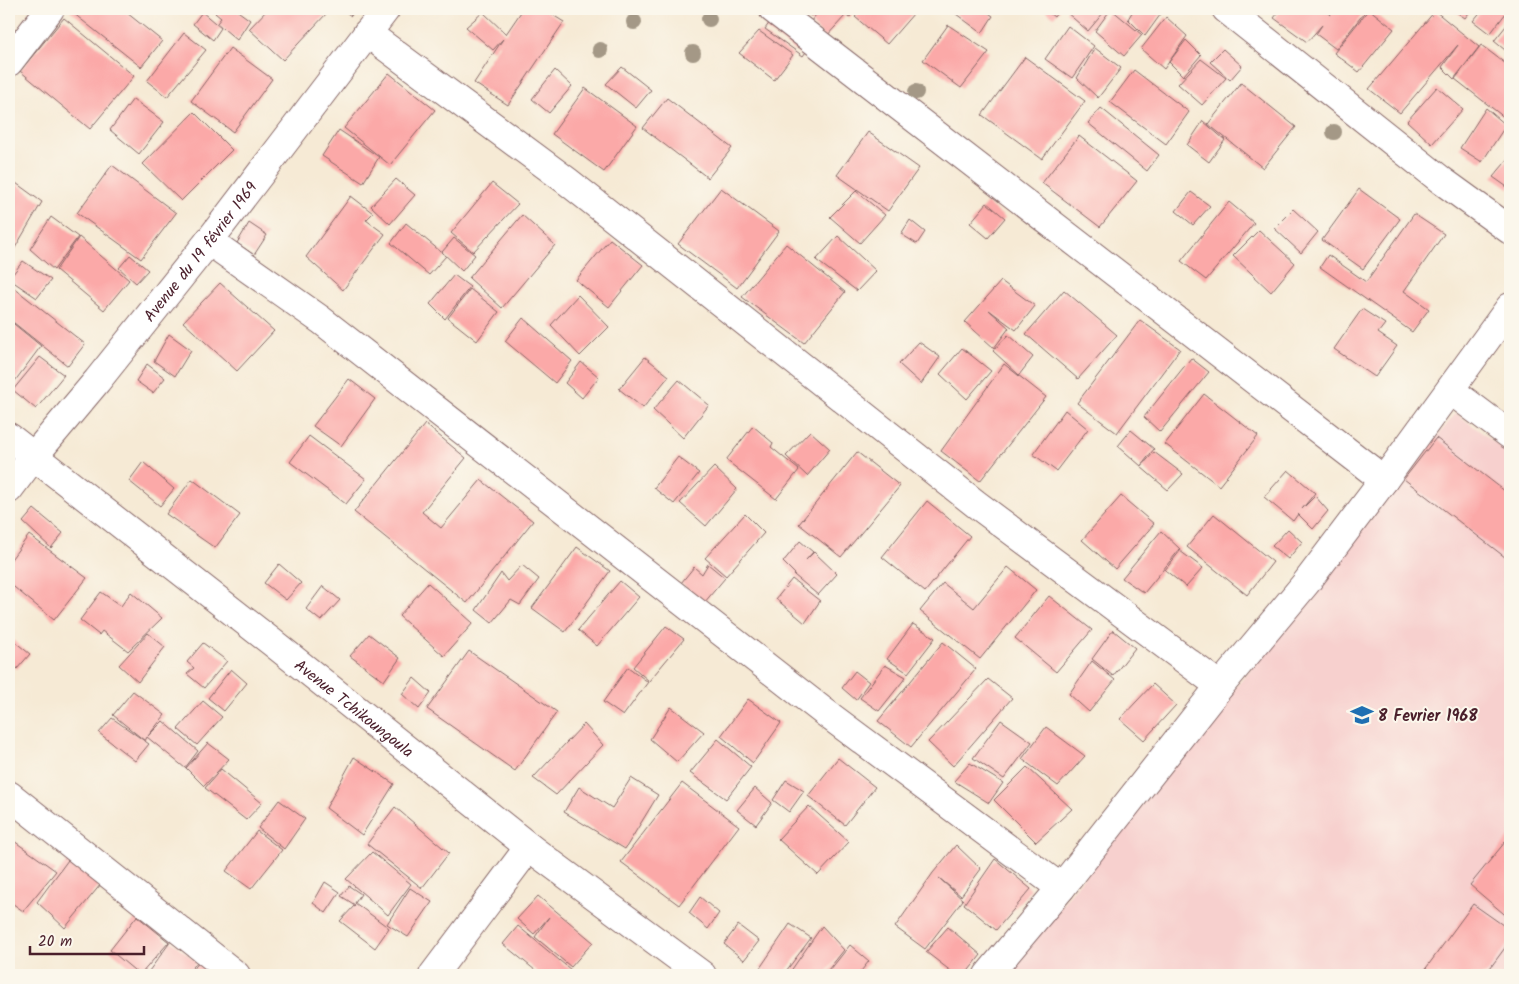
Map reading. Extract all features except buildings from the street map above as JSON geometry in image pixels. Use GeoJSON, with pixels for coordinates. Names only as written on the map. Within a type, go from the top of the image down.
{"type":"FeatureCollection","features":[{"type":"Feature","properties":{"kind":"street"},"geometry":{"type":"LineString","coordinates":[[9,62],[50,9]]}},
{"type":"Feature","properties":{"kind":"street","name":"Avenue du 19 février 1969"},"geometry":{"type":"LineString","coordinates":[[9,489],[209,241],[386,9]]}},
{"type":"Feature","properties":{"kind":"street"},"geometry":{"type":"LineString","coordinates":[[773,9],[1384,480]]}},
{"type":"Feature","properties":{"kind":"street"},"geometry":{"type":"LineString","coordinates":[[1226,9],[1441,180],[1510,230]]}},
{"type":"Feature","properties":{"kind":"street"},"geometry":{"type":"LineString","coordinates":[[367,33],[567,181],[976,504],[1220,686]]}},
{"type":"Feature","properties":{"kind":"street"},"geometry":{"type":"LineString","coordinates":[[209,241],[321,320],[823,711],[1061,888]]}},
{"type":"Feature","properties":{"kind":"street"},"geometry":{"type":"LineString","coordinates":[[988,975],[1061,888],[1220,686],[1306,583],[1384,480],[1510,307]]}},
{"type":"Feature","properties":{"kind":"street"},"geometry":{"type":"LineString","coordinates":[[1450,390],[1510,435]]}},
{"type":"Feature","properties":{"kind":"street","name":"Avenue Tchikoungoula"},"geometry":{"type":"LineString","coordinates":[[9,437],[529,846],[702,975]]}},
{"type":"Feature","properties":{"kind":"street"},"geometry":{"type":"LineString","coordinates":[[9,795],[236,975]]}},
{"type":"Feature","properties":{"kind":"street"},"geometry":{"type":"LineString","coordinates":[[433,975],[529,846]]}},
{"type":"Feature","properties":{"kind":"shaded area","name":"8 Fevrier 1968"},"geometry":{"type":"Polygon","coordinates":[[[1456,413],[1510,454],[1510,975],[1005,975],[1456,413]]]}},
{"type":"Feature","properties":{"kind":"place","name":"8 Fevrier 1968"},"geometry":{"type":"Point","coordinates":[1362,715]}}]}
